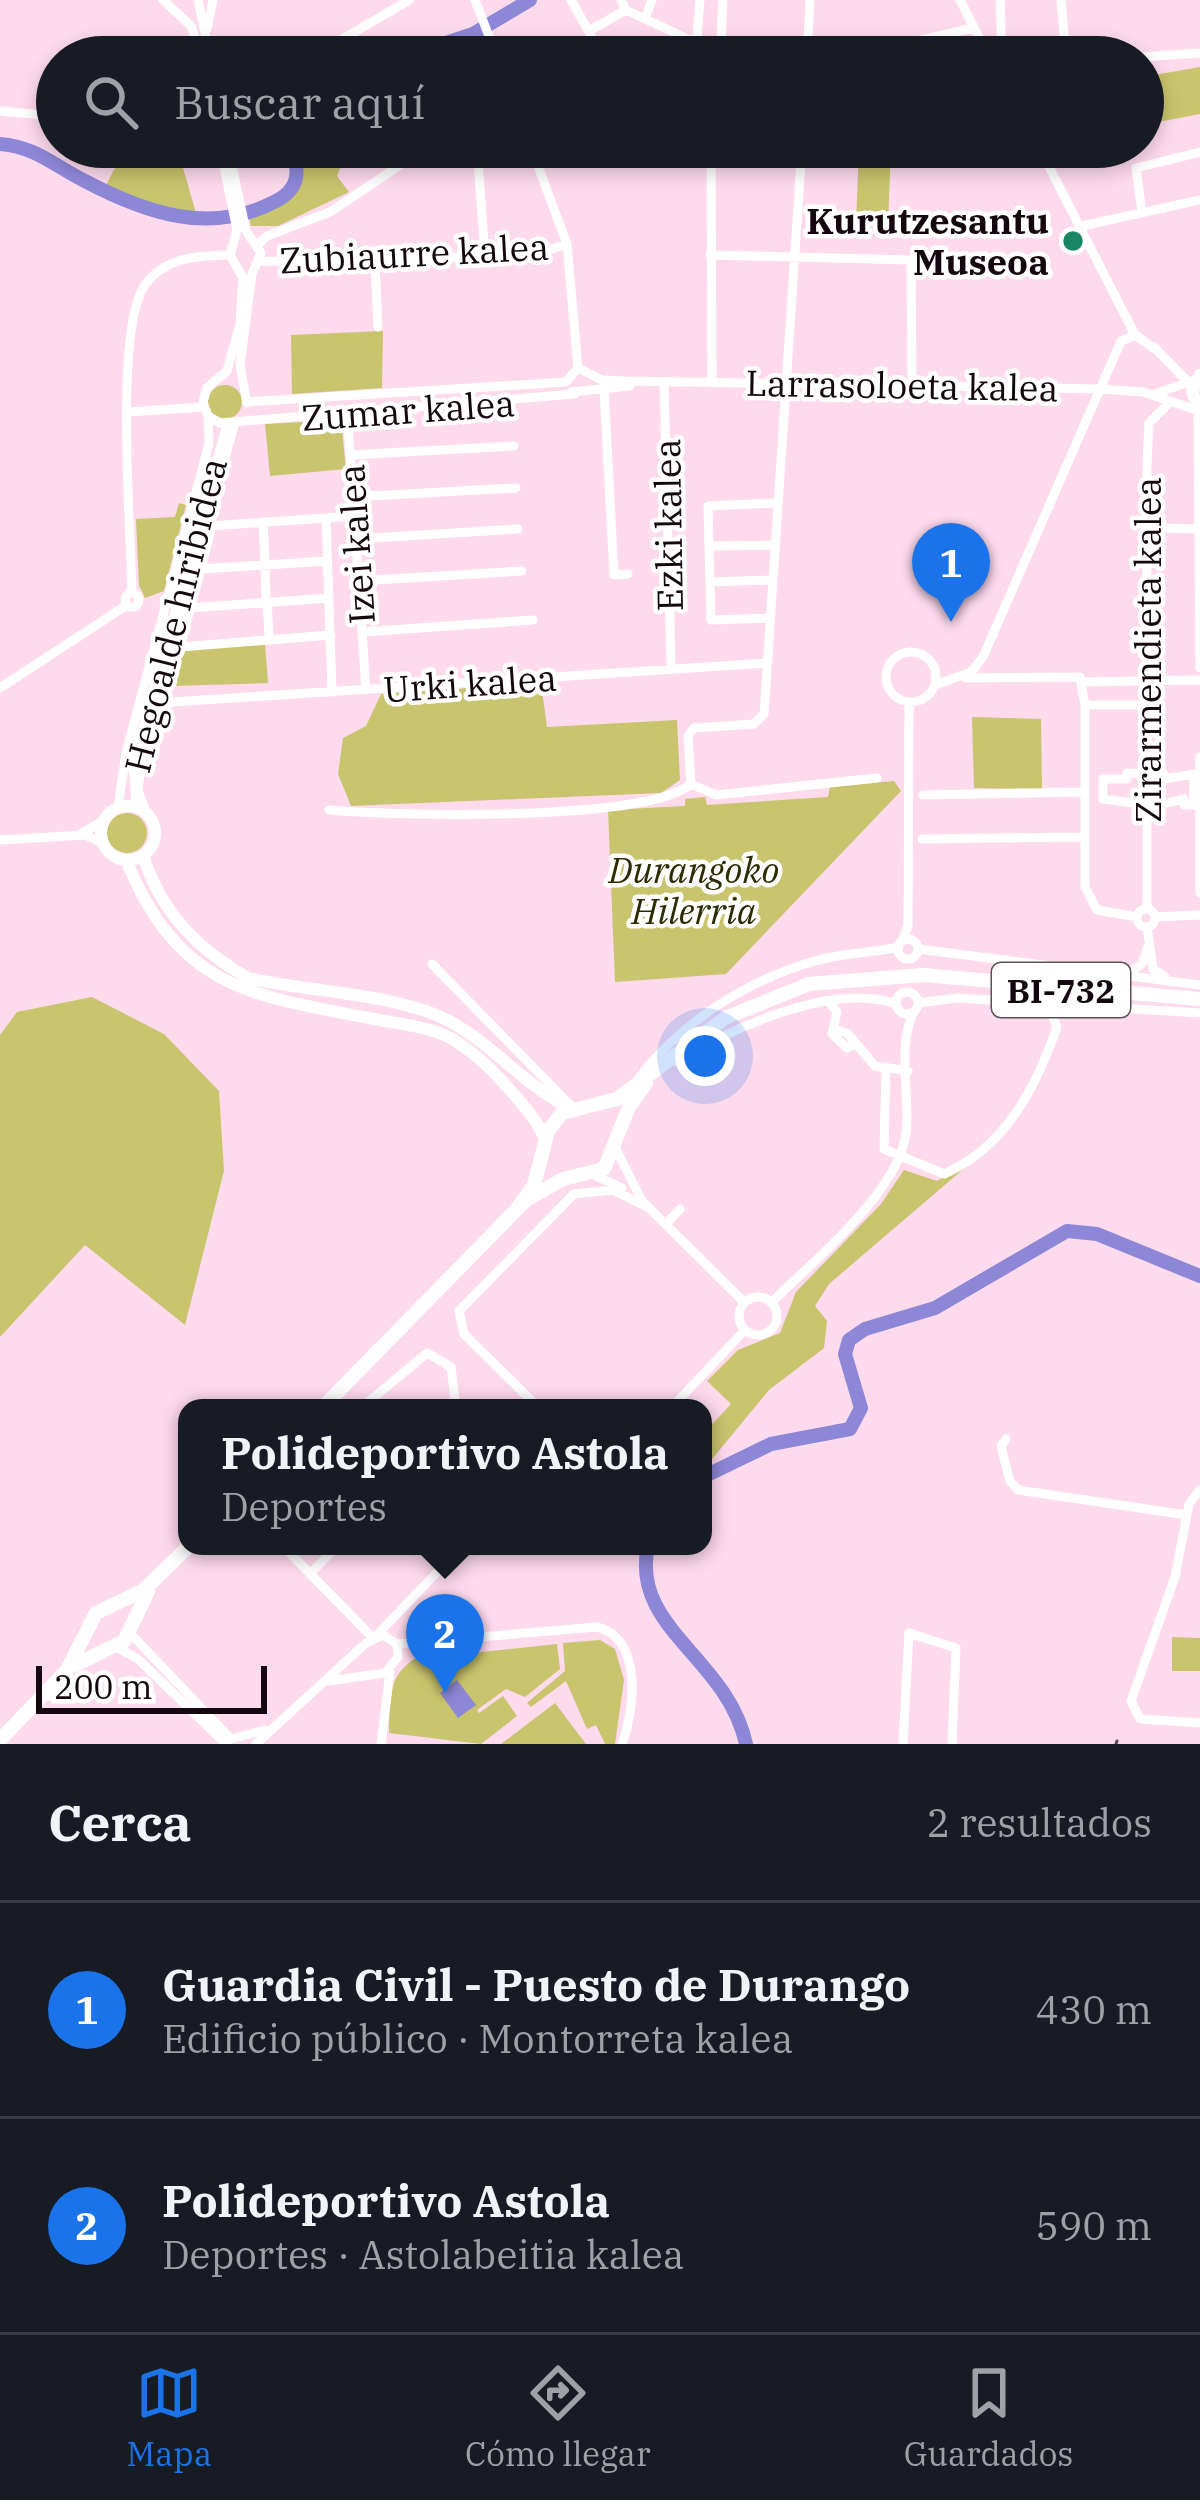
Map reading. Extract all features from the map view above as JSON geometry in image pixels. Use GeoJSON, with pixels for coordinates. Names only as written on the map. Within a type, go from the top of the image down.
{"type":"FeatureCollection","features":[{"type":"Feature","properties":{"kind":"main road"},"geometry":{"type":"LineString","coordinates":[[1196,379],[1199,414]]}},
{"type":"Feature","properties":{"kind":"main road"},"geometry":{"type":"LineString","coordinates":[[126,860],[143,855],[154,834],[141,810],[118,808],[103,821],[103,843],[126,860],[139,891],[173,941],[210,972],[270,1001],[451,1038],[493,1071],[541,1128],[554,1165],[574,1177]]}},
{"type":"Feature","properties":{"kind":"main road"},"geometry":{"type":"LineString","coordinates":[[143,855],[168,909],[219,961],[248,978],[446,1018],[539,1093],[573,1108],[592,1109],[608,1120],[616,1143]]}},
{"type":"Feature","properties":{"kind":"main road","name":"BI-732"},"geometry":{"type":"LineString","coordinates":[[592,1109],[636,1089],[725,1018],[766,998],[844,977],[922,974],[1200,999]]}},
{"type":"Feature","properties":{"kind":"main road","name":"BI-732"},"geometry":{"type":"LineString","coordinates":[[595,1175],[616,1143],[636,1089]]}},
{"type":"Feature","properties":{"kind":"main road"},"geometry":{"type":"LineString","coordinates":[[517,1210],[540,1172],[554,1121],[573,1108]]}},
{"type":"Feature","properties":{"kind":"main road"},"geometry":{"type":"LineString","coordinates":[[331,1399],[517,1210],[548,1185],[595,1175]]}},
{"type":"Feature","properties":{"kind":"main road"},"geometry":{"type":"LineString","coordinates":[[0,1740],[67,1670],[96,1613],[154,1582],[180,1555]]}},
{"type":"Feature","properties":{"kind":"main road"},"geometry":{"type":"LineString","coordinates":[[67,1670],[113,1647],[129,1629],[154,1582]]}},
{"type":"Feature","properties":{"kind":"main road"},"geometry":{"type":"LineString","coordinates":[[110,1608],[124,1614],[129,1629]]}},
{"type":"Feature","properties":{"kind":"main road"},"geometry":{"type":"LineString","coordinates":[[90,1628],[98,1642],[113,1647]]}},
{"type":"Feature","properties":{"kind":"street"},"geometry":{"type":"LineString","coordinates":[[163,0],[197,36]]}},
{"type":"Feature","properties":{"kind":"street"},"geometry":{"type":"LineString","coordinates":[[198,0],[204,36]]}},
{"type":"Feature","properties":{"kind":"street"},"geometry":{"type":"LineString","coordinates":[[209,36],[212,0]]}},
{"type":"Feature","properties":{"kind":"street"},"geometry":{"type":"LineString","coordinates":[[348,36],[409,0]]}},
{"type":"Feature","properties":{"kind":"street"},"geometry":{"type":"LineString","coordinates":[[571,0],[592,36]]}},
{"type":"Feature","properties":{"kind":"street"},"geometry":{"type":"LineString","coordinates":[[645,18],[652,0]]}},
{"type":"Feature","properties":{"kind":"street"},"geometry":{"type":"LineString","coordinates":[[697,36],[700,0]]}},
{"type":"Feature","properties":{"kind":"street"},"geometry":{"type":"LineString","coordinates":[[721,36],[722,0]]}},
{"type":"Feature","properties":{"kind":"street"},"geometry":{"type":"LineString","coordinates":[[808,36],[810,0]]}},
{"type":"Feature","properties":{"kind":"street"},"geometry":{"type":"LineString","coordinates":[[960,0],[977,36]]}},
{"type":"Feature","properties":{"kind":"street"},"geometry":{"type":"LineString","coordinates":[[1000,0],[1001,36]]}},
{"type":"Feature","properties":{"kind":"street"},"geometry":{"type":"LineString","coordinates":[[1061,0],[1064,36]]}},
{"type":"Feature","properties":{"kind":"street"},"geometry":{"type":"LineString","coordinates":[[475,1],[489,36]]}},
{"type":"Feature","properties":{"kind":"street"},"geometry":{"type":"LineString","coordinates":[[589,31],[623,5],[690,36]]}},
{"type":"Feature","properties":{"kind":"street"},"geometry":{"type":"LineString","coordinates":[[934,36],[973,28]]}},
{"type":"Feature","properties":{"kind":"street"},"geometry":{"type":"LineString","coordinates":[[1164,56],[1200,53]]}},
{"type":"Feature","properties":{"kind":"street"},"geometry":{"type":"LineString","coordinates":[[0,111],[36,114]]}},
{"type":"Feature","properties":{"kind":"street"},"geometry":{"type":"LineString","coordinates":[[1164,161],[1200,152]]}},
{"type":"Feature","properties":{"kind":"street"},"geometry":{"type":"LineString","coordinates":[[118,808],[126,753],[209,444],[207,388],[230,362],[240,324],[244,284],[233,249],[239,220],[228,168]]}},
{"type":"Feature","properties":{"kind":"street"},"geometry":{"type":"LineString","coordinates":[[0,688],[127,604],[139,603],[132,592],[129,412],[141,292],[158,271],[180,260],[255,243],[330,212],[396,168]]}},
{"type":"Feature","properties":{"kind":"street"},"geometry":{"type":"LineString","coordinates":[[479,168],[485,255]]}},
{"type":"Feature","properties":{"kind":"street"},"geometry":{"type":"LineString","coordinates":[[247,402],[566,382],[578,368],[567,244],[539,168]]}},
{"type":"Feature","properties":{"kind":"street"},"geometry":{"type":"LineString","coordinates":[[710,168],[712,380]]}},
{"type":"Feature","properties":{"kind":"street"},"geometry":{"type":"LineString","coordinates":[[691,784],[688,736],[694,728],[760,721],[801,168]]}},
{"type":"Feature","properties":{"kind":"street"},"geometry":{"type":"LineString","coordinates":[[1050,168],[1129,316],[1131,335],[1100,389],[987,650],[971,672],[958,676],[935,685],[925,698],[909,702],[889,690],[885,675],[891,660],[905,652],[920,653],[935,671],[958,676],[1072,676],[1084,683],[1200,680]]}},
{"type":"Feature","properties":{"kind":"street"},"geometry":{"type":"LineString","coordinates":[[1136,168],[1142,212]]}},
{"type":"Feature","properties":{"kind":"street"},"geometry":{"type":"LineString","coordinates":[[1082,226],[1200,200]]}},
{"type":"Feature","properties":{"kind":"street"},"geometry":{"type":"LineString","coordinates":[[239,220],[255,243],[258,264],[240,365],[247,402]]}},
{"type":"Feature","properties":{"kind":"street","name":"Zubiaurre kalea"},"geometry":{"type":"LineString","coordinates":[[238,269],[258,264],[543,252],[567,244]]}},
{"type":"Feature","properties":{"kind":"street"},"geometry":{"type":"LineString","coordinates":[[710,255],[911,260],[912,385]]}},
{"type":"Feature","properties":{"kind":"street"},"geometry":{"type":"LineString","coordinates":[[375,262],[378,327]]}},
{"type":"Feature","properties":{"kind":"street"},"geometry":{"type":"LineString","coordinates":[[1131,335],[1196,379]]}},
{"type":"Feature","properties":{"kind":"street"},"geometry":{"type":"LineString","coordinates":[[578,368],[602,380],[658,382]]}},
{"type":"Feature","properties":{"kind":"street"},"geometry":{"type":"LineString","coordinates":[[589,390],[590,374]]}},
{"type":"Feature","properties":{"kind":"street"},"geometry":{"type":"LineString","coordinates":[[1152,395],[1196,379]]}},
{"type":"Feature","properties":{"kind":"street"},"geometry":{"type":"LineString","coordinates":[[218,380],[243,388]]}},
{"type":"Feature","properties":{"kind":"street"},"geometry":{"type":"LineString","coordinates":[[566,382],[575,394]]}},
{"type":"Feature","properties":{"kind":"street","name":"Larrasoloeta kalea"},"geometry":{"type":"LineString","coordinates":[[658,382],[1100,389],[1152,395]]}},
{"type":"Feature","properties":{"kind":"street","name":"Zumar kalea"},"geometry":{"type":"LineString","coordinates":[[234,421],[575,394],[658,382]]}},
{"type":"Feature","properties":{"kind":"street","name":"Ezki kalea"},"geometry":{"type":"LineString","coordinates":[[658,382],[671,669]]}},
{"type":"Feature","properties":{"kind":"street"},"geometry":{"type":"LineString","coordinates":[[604,389],[614,575],[628,574]]}},
{"type":"Feature","properties":{"kind":"street"},"geometry":{"type":"LineString","coordinates":[[1152,395],[1199,414],[1199,668]]}},
{"type":"Feature","properties":{"kind":"street","name":"Izei kalea"},"geometry":{"type":"LineString","coordinates":[[347,398],[366,689]]}},
{"type":"Feature","properties":{"kind":"street","name":"Zirarmendieta kalea"},"geometry":{"type":"LineString","coordinates":[[1146,915],[1149,423],[1171,401]]}},
{"type":"Feature","properties":{"kind":"street"},"geometry":{"type":"LineString","coordinates":[[141,810],[140,773],[154,712],[209,526],[234,421],[247,402]]}},
{"type":"Feature","properties":{"kind":"street"},"geometry":{"type":"LineString","coordinates":[[129,412],[206,411],[234,421]]}},
{"type":"Feature","properties":{"kind":"street","name":"Hegoalde hiribidea"},"geometry":{"type":"LineString","coordinates":[[141,810],[131,783],[138,741],[234,421]]}},
{"type":"Feature","properties":{"kind":"street"},"geometry":{"type":"LineString","coordinates":[[350,455],[514,446]]}},
{"type":"Feature","properties":{"kind":"street"},"geometry":{"type":"LineString","coordinates":[[353,497],[516,488]]}},
{"type":"Feature","properties":{"kind":"street"},"geometry":{"type":"LineString","coordinates":[[770,617],[711,620],[708,506],[778,503]]}},
{"type":"Feature","properties":{"kind":"street"},"geometry":{"type":"LineString","coordinates":[[209,526],[354,516]]}},
{"type":"Feature","properties":{"kind":"street"},"geometry":{"type":"LineString","coordinates":[[326,518],[332,692]]}},
{"type":"Feature","properties":{"kind":"street"},"geometry":{"type":"LineString","coordinates":[[263,522],[269,634]]}},
{"type":"Feature","properties":{"kind":"street","name":"Hegoalde hiribidea"},"geometry":{"type":"LineString","coordinates":[[209,526],[180,647],[331,635]]}},
{"type":"Feature","properties":{"kind":"street"},"geometry":{"type":"LineString","coordinates":[[1146,528],[1199,532]]}},
{"type":"Feature","properties":{"kind":"street"},"geometry":{"type":"LineString","coordinates":[[356,538],[518,529]]}},
{"type":"Feature","properties":{"kind":"street"},"geometry":{"type":"LineString","coordinates":[[709,546],[775,545]]}},
{"type":"Feature","properties":{"kind":"street","name":"Hegoalde hiribidea"},"geometry":{"type":"LineString","coordinates":[[201,569],[327,561]]}},
{"type":"Feature","properties":{"kind":"street"},"geometry":{"type":"LineString","coordinates":[[359,581],[522,571]]}},
{"type":"Feature","properties":{"kind":"street"},"geometry":{"type":"LineString","coordinates":[[710,582],[772,580]]}},
{"type":"Feature","properties":{"kind":"street","name":"Hegoalde hiribidea"},"geometry":{"type":"LineString","coordinates":[[190,608],[329,598]]}},
{"type":"Feature","properties":{"kind":"street"},"geometry":{"type":"LineString","coordinates":[[362,632],[533,620]]}},
{"type":"Feature","properties":{"kind":"street","name":"Urki kalea"},"geometry":{"type":"LineString","coordinates":[[172,702],[767,663]]}},
{"type":"Feature","properties":{"kind":"street"},"geometry":{"type":"LineString","coordinates":[[935,671],[935,685]]}},
{"type":"Feature","properties":{"kind":"street"},"geometry":{"type":"LineString","coordinates":[[1084,683],[1084,887],[1097,910],[1200,915]]}},
{"type":"Feature","properties":{"kind":"street"},"geometry":{"type":"LineString","coordinates":[[154,712],[172,702],[161,690]]}},
{"type":"Feature","properties":{"kind":"street"},"geometry":{"type":"LineString","coordinates":[[908,1032],[899,1003],[908,914],[909,702]]}},
{"type":"Feature","properties":{"kind":"street"},"geometry":{"type":"LineString","coordinates":[[1085,705],[1146,705]]}},
{"type":"Feature","properties":{"kind":"street"},"geometry":{"type":"LineString","coordinates":[[1200,757],[1200,893]]}},
{"type":"Feature","properties":{"kind":"street"},"geometry":{"type":"LineString","coordinates":[[1194,774],[1194,806],[1184,806],[1184,800],[1148,806],[1103,799],[1103,779],[1194,774]]}},
{"type":"Feature","properties":{"kind":"street"},"geometry":{"type":"LineString","coordinates":[[691,784],[716,795],[877,778]]}},
{"type":"Feature","properties":{"kind":"street"},"geometry":{"type":"LineString","coordinates":[[329,810],[387,815],[596,806],[667,800],[691,784]]}},
{"type":"Feature","properties":{"kind":"street"},"geometry":{"type":"LineString","coordinates":[[923,795],[1084,792]]}},
{"type":"Feature","properties":{"kind":"street"},"geometry":{"type":"LineString","coordinates":[[79,835],[103,821]]}},
{"type":"Feature","properties":{"kind":"street"},"geometry":{"type":"LineString","coordinates":[[0,840],[79,835],[103,843]]}},
{"type":"Feature","properties":{"kind":"street"},"geometry":{"type":"LineString","coordinates":[[922,839],[1084,837]]}},
{"type":"Feature","properties":{"kind":"street"},"geometry":{"type":"LineString","coordinates":[[772,1302],[877,1195],[901,1152],[908,1032],[915,1004],[916,949],[908,914]]}},
{"type":"Feature","properties":{"kind":"street"},"geometry":{"type":"LineString","coordinates":[[1126,975],[1142,964],[1147,948],[1146,915]]}},
{"type":"Feature","properties":{"kind":"street"},"geometry":{"type":"LineString","coordinates":[[901,948],[916,949]]}},
{"type":"Feature","properties":{"kind":"street"},"geometry":{"type":"LineString","coordinates":[[636,1089],[696,1023],[755,984],[817,961],[901,948],[1200,984]]}},
{"type":"Feature","properties":{"kind":"street"},"geometry":{"type":"LineString","coordinates":[[1147,948],[1159,975],[1200,984]]}},
{"type":"Feature","properties":{"kind":"street"},"geometry":{"type":"LineString","coordinates":[[432,964],[573,1108]]}},
{"type":"Feature","properties":{"kind":"street"},"geometry":{"type":"LineString","coordinates":[[636,1089],[743,1027],[847,1000],[915,1004],[958,998],[1200,1013]]}},
{"type":"Feature","properties":{"kind":"street"},"geometry":{"type":"LineString","coordinates":[[847,1000],[847,1033],[853,1045],[886,1071],[908,1071]]}},
{"type":"Feature","properties":{"kind":"street"},"geometry":{"type":"LineString","coordinates":[[830,1003],[837,1012],[833,1029],[847,1048],[853,1045]]}},
{"type":"Feature","properties":{"kind":"street"},"geometry":{"type":"LineString","coordinates":[[899,1003],[915,1004]]}},
{"type":"Feature","properties":{"kind":"street"},"geometry":{"type":"LineString","coordinates":[[886,1071],[884,1149],[901,1152],[927,1171],[944,1174],[1001,1131],[1039,1079],[1057,1027],[1048,1005]]}},
{"type":"Feature","properties":{"kind":"street"},"geometry":{"type":"LineString","coordinates":[[833,1029],[847,1033]]}},
{"type":"Feature","properties":{"kind":"street"},"geometry":{"type":"LineString","coordinates":[[616,1143],[645,1204]]}},
{"type":"Feature","properties":{"kind":"street"},"geometry":{"type":"LineString","coordinates":[[595,1175],[645,1204],[744,1302]]}},
{"type":"Feature","properties":{"kind":"street"},"geometry":{"type":"LineString","coordinates":[[530,1399],[464,1334],[458,1319],[466,1300],[574,1194],[594,1188],[613,1190],[645,1204]]}},
{"type":"Feature","properties":{"kind":"street"},"geometry":{"type":"LineString","coordinates":[[666,1224],[680,1209]]}},
{"type":"Feature","properties":{"kind":"street"},"geometry":{"type":"LineString","coordinates":[[755,1296],[772,1302],[777,1314],[769,1331],[757,1335],[745,1330],[739,1313],[744,1302],[755,1296]]}},
{"type":"Feature","properties":{"kind":"street"},"geometry":{"type":"LineString","coordinates":[[680,1399],[745,1330]]}},
{"type":"Feature","properties":{"kind":"street"},"geometry":{"type":"LineString","coordinates":[[372,1399],[428,1353],[451,1367],[455,1399]]}},
{"type":"Feature","properties":{"kind":"street"},"geometry":{"type":"LineString","coordinates":[[1006,1439],[1001,1446],[1007,1473],[1018,1490],[1186,1516],[1200,1509],[1197,1493]]}},
{"type":"Feature","properties":{"kind":"street"},"geometry":{"type":"LineString","coordinates":[[1197,1493],[1186,1516],[1174,1577],[1131,1710],[1140,1719],[1200,1723]]}},
{"type":"Feature","properties":{"kind":"street"},"geometry":{"type":"LineString","coordinates":[[292,1555],[362,1624],[369,1642],[368,1675],[384,1696]]}},
{"type":"Feature","properties":{"kind":"street"},"geometry":{"type":"LineString","coordinates":[[310,1574],[328,1555]]}},
{"type":"Feature","properties":{"kind":"street"},"geometry":{"type":"LineString","coordinates":[[113,1647],[138,1659],[228,1742],[250,1742],[328,1681],[453,1555]]}},
{"type":"Feature","properties":{"kind":"street"},"geometry":{"type":"LineString","coordinates":[[398,1657],[395,1641],[400,1608]]}},
{"type":"Feature","properties":{"kind":"street"},"geometry":{"type":"LineString","coordinates":[[129,1629],[143,1653],[228,1742]]}},
{"type":"Feature","properties":{"kind":"street"},"geometry":{"type":"LineString","coordinates":[[369,1642],[611,1630],[623,1640],[630,1663],[629,1725],[622,1744]]}},
{"type":"Feature","properties":{"kind":"street"},"geometry":{"type":"LineString","coordinates":[[903,1744],[909,1634],[956,1648],[952,1744]]}},
{"type":"Feature","properties":{"kind":"street"},"geometry":{"type":"LineString","coordinates":[[381,1744],[391,1668],[398,1657],[427,1642]]}},
{"type":"Feature","properties":{"kind":"street"},"geometry":{"type":"LineString","coordinates":[[328,1681],[391,1668]]}},
{"type":"Feature","properties":{"kind":"green space"},"geometry":{"type":"Polygon","coordinates":[[[1200,67],[1200,114],[1164,121],[1164,73],[1200,67]]]}},
{"type":"Feature","properties":{"kind":"green space"},"geometry":{"type":"Polygon","coordinates":[[[115,168],[183,168],[198,220],[171,218],[106,185],[115,168]]]}},
{"type":"Feature","properties":{"kind":"green space"},"geometry":{"type":"Polygon","coordinates":[[[297,168],[340,168],[337,176],[349,192],[278,226],[251,226],[249,216],[280,206],[298,188],[297,168]]]}},
{"type":"Feature","properties":{"kind":"green space"},"geometry":{"type":"Polygon","coordinates":[[[858,168],[890,168],[888,225],[856,223],[858,168]]]}},
{"type":"Feature","properties":{"kind":"green space"},"geometry":{"type":"Polygon","coordinates":[[[383,331],[382,388],[292,394],[291,335],[383,331]]]}},
{"type":"Feature","properties":{"kind":"green space"},"geometry":{"type":"Polygon","coordinates":[[[225,385],[237,390],[242,402],[237,414],[225,419],[213,414],[208,402],[213,390],[225,385]]]}},
{"type":"Feature","properties":{"kind":"green space"},"geometry":{"type":"Polygon","coordinates":[[[341,420],[346,469],[270,476],[265,424],[341,420]]]}},
{"type":"Feature","properties":{"kind":"green space"},"geometry":{"type":"Polygon","coordinates":[[[179,503],[186,505],[164,591],[145,598],[139,585],[136,519],[175,517],[179,503]]]}},
{"type":"Feature","properties":{"kind":"green space"},"geometry":{"type":"Polygon","coordinates":[[[265,643],[268,683],[172,686],[179,650],[265,643]]]}},
{"type":"Feature","properties":{"kind":"green space"},"geometry":{"type":"Polygon","coordinates":[[[541,683],[547,727],[677,720],[680,780],[661,793],[351,806],[338,774],[343,738],[366,726],[381,694],[541,683]]]}},
{"type":"Feature","properties":{"kind":"green space"},"geometry":{"type":"Polygon","coordinates":[[[972,717],[1041,719],[1042,789],[974,788],[972,717]]]}},
{"type":"Feature","properties":{"kind":"green space","name":"Durangoko Hilerria"},"geometry":{"type":"Polygon","coordinates":[[[894,781],[901,791],[726,974],[615,982],[608,810],[685,806],[685,799],[705,797],[707,805],[828,797],[830,787],[894,781]]]}},
{"type":"Feature","properties":{"kind":"green space"},"geometry":{"type":"Polygon","coordinates":[[[127,813],[141,819],[147,833],[141,847],[127,853],[113,847],[107,833],[113,819],[127,813]]]}},
{"type":"Feature","properties":{"kind":"green space"},"geometry":{"type":"Polygon","coordinates":[[[92,997],[164,1034],[219,1091],[224,1171],[185,1325],[85,1245],[0,1337],[0,1035],[17,1012],[92,997]]]}},
{"type":"Feature","properties":{"kind":"green space"},"geometry":{"type":"Polygon","coordinates":[[[974,1160],[829,1284],[815,1306],[827,1321],[824,1348],[769,1390],[712,1459],[712,1424],[731,1404],[707,1381],[738,1350],[780,1333],[796,1292],[881,1204],[904,1170],[937,1181],[974,1160]]]}},
{"type":"Feature","properties":{"kind":"green space"},"geometry":{"type":"Polygon","coordinates":[[[1172,1637],[1200,1638],[1200,1671],[1172,1671],[1172,1637]]]}},
{"type":"Feature","properties":{"kind":"green space"},"geometry":{"type":"Polygon","coordinates":[[[600,1640],[615,1649],[624,1680],[615,1744],[605,1744],[596,1725],[587,1729],[566,1681],[531,1707],[527,1703],[565,1671],[563,1643],[600,1640]]]}},
{"type":"Feature","properties":{"kind":"green space"},"geometry":{"type":"Polygon","coordinates":[[[557,1644],[560,1669],[525,1697],[506,1689],[477,1710],[503,1696],[517,1716],[481,1744],[389,1733],[394,1683],[414,1659],[557,1644]]]}},
{"type":"Feature","properties":{"kind":"green space"},"geometry":{"type":"Polygon","coordinates":[[[555,1703],[586,1744],[501,1744],[555,1703]]]}},
{"type":"Feature","properties":{"kind":"shaded area"},"geometry":{"type":"Polygon","coordinates":[[[457,1680],[476,1705],[458,1718],[440,1693],[457,1680]]]}},
{"type":"Feature","properties":{"kind":"waterway"},"geometry":{"type":"LineString","coordinates":[[467,36],[530,0]]}},
{"type":"Feature","properties":{"kind":"waterway"},"geometry":{"type":"LineString","coordinates":[[0,144],[36,154]]}},
{"type":"Feature","properties":{"kind":"waterway"},"geometry":{"type":"LineString","coordinates":[[61,168],[130,202],[202,218],[251,212],[276,201],[290,191],[296,168]]}},
{"type":"Feature","properties":{"kind":"waterway"},"geometry":{"type":"LineString","coordinates":[[712,1473],[771,1444],[850,1429],[861,1408],[845,1354],[849,1340],[865,1329],[935,1308],[1067,1231],[1097,1234],[1200,1276]]}},
{"type":"Feature","properties":{"kind":"waterway"},"geometry":{"type":"LineString","coordinates":[[647,1555],[646,1574],[653,1599],[720,1688],[746,1744]]}},
{"type":"Feature","properties":{"kind":"place","name":"Kurutzesantu Museoa"},"geometry":{"type":"Point","coordinates":[1073,241]}},
{"type":"Feature","properties":{"kind":"place","name":"Guardia Civil - Puesto de Durango"},"geometry":{"type":"Point","coordinates":[951,622]}},
{"type":"Feature","properties":{"kind":"place","name":"Polideportivo Astola"},"geometry":{"type":"Point","coordinates":[445,1693]}}]}
